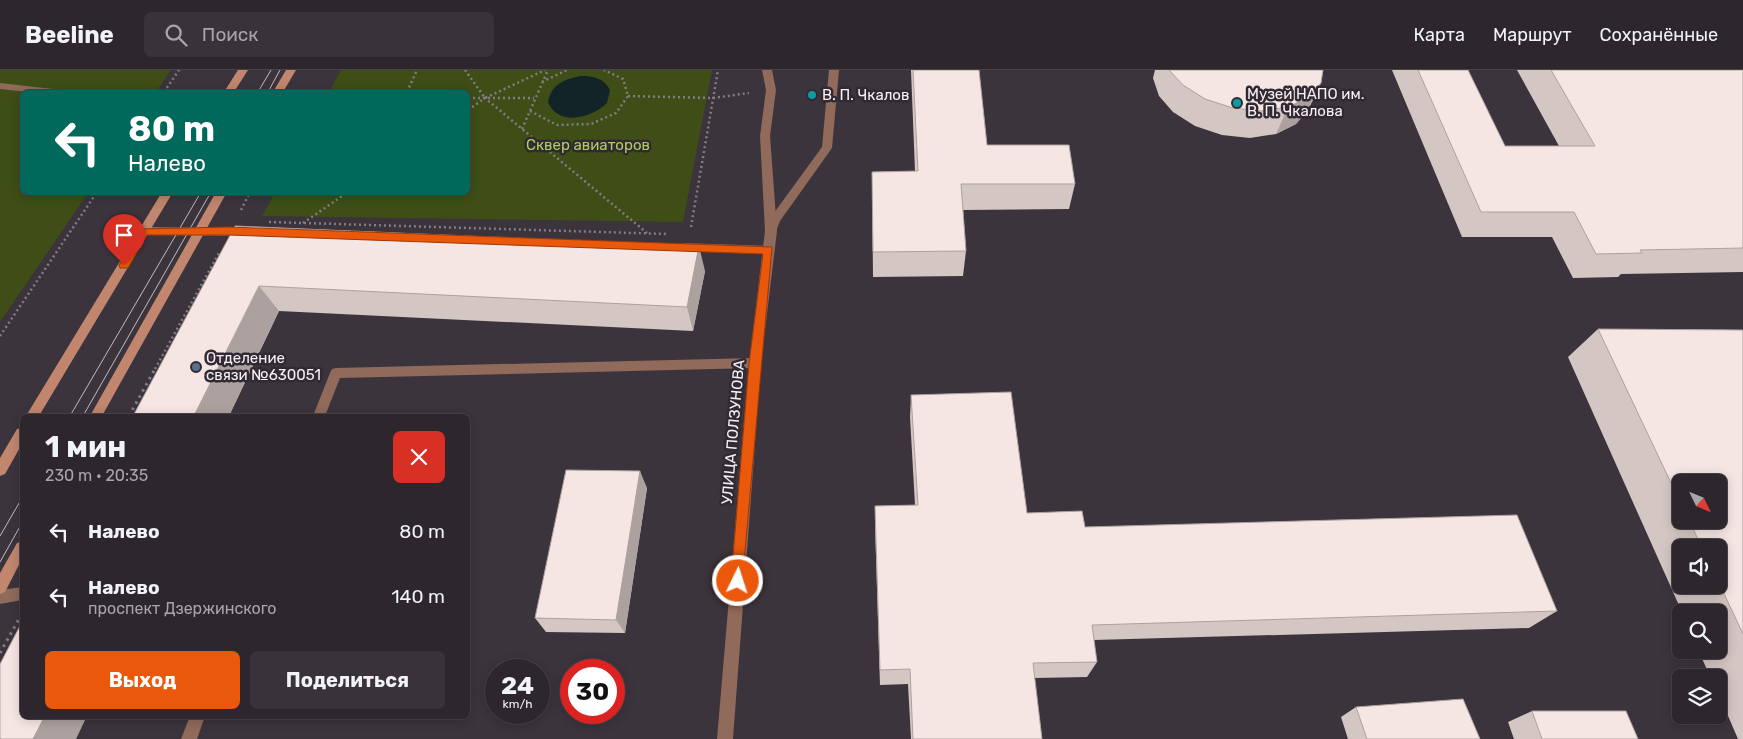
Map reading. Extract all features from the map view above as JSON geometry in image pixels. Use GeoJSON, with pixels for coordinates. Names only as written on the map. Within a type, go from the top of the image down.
{"type":"FeatureCollection","features":[{"type":"Feature","properties":{"kind":"main road"},"geometry":{"type":"LineString","coordinates":[[230,90],[243,70]]}},
{"type":"Feature","properties":{"kind":"main road"},"geometry":{"type":"LineString","coordinates":[[279,90],[291,70]]}},
{"type":"Feature","properties":{"kind":"main road"},"geometry":{"type":"LineString","coordinates":[[33,414],[166,195]]}},
{"type":"Feature","properties":{"kind":"main road"},"geometry":{"type":"LineString","coordinates":[[97,414],[220,195]]}},
{"type":"Feature","properties":{"kind":"main road"},"geometry":{"type":"LineString","coordinates":[[0,470],[20,436]]}},
{"type":"Feature","properties":{"kind":"main road"},"geometry":{"type":"LineString","coordinates":[[0,587],[20,551]]}},
{"type":"Feature","properties":{"kind":"street","name":"УЛИЦА ПОЛЗУНОВА"},"geometry":{"type":"LineString","coordinates":[[725,739],[755,363],[771,231],[765,136],[772,90],[767,70]]}},
{"type":"Feature","properties":{"kind":"street"},"geometry":{"type":"LineString","coordinates":[[771,231],[775,220],[827,148],[834,70]]}},
{"type":"Feature","properties":{"kind":"street"},"geometry":{"type":"LineString","coordinates":[[0,86],[35,90]]}},
{"type":"Feature","properties":{"kind":"street"},"geometry":{"type":"LineString","coordinates":[[144,231],[200,233],[261,227]]}},
{"type":"Feature","properties":{"kind":"street"},"geometry":{"type":"LineString","coordinates":[[670,247],[768,250]]}},
{"type":"Feature","properties":{"kind":"street"},"geometry":{"type":"LineString","coordinates":[[319,414],[336,373],[755,363]]}},
{"type":"Feature","properties":{"kind":"street"},"geometry":{"type":"LineString","coordinates":[[0,598],[20,594]]}},
{"type":"Feature","properties":{"kind":"street"},"geometry":{"type":"LineString","coordinates":[[189,739],[197,719]]}},
{"type":"Feature","properties":{"kind":"path"},"geometry":{"type":"LineString","coordinates":[[165,90],[179,70]]}},
{"type":"Feature","properties":{"kind":"path"},"geometry":{"type":"LineString","coordinates":[[408,90],[417,70]]}},
{"type":"Feature","properties":{"kind":"path"},"geometry":{"type":"LineString","coordinates":[[465,70],[485,98],[648,233]]}},
{"type":"Feature","properties":{"kind":"path"},"geometry":{"type":"LineString","coordinates":[[470,109],[485,98],[546,70]]}},
{"type":"Feature","properties":{"kind":"path"},"geometry":{"type":"LineString","coordinates":[[522,129],[546,70]]}},
{"type":"Feature","properties":{"kind":"path"},"geometry":{"type":"LineString","coordinates":[[542,82],[567,70]]}},
{"type":"Feature","properties":{"kind":"path"},"geometry":{"type":"LineString","coordinates":[[604,70],[623,79],[628,96]]}},
{"type":"Feature","properties":{"kind":"path"},"geometry":{"type":"LineString","coordinates":[[690,236],[718,70]]}},
{"type":"Feature","properties":{"kind":"path"},"geometry":{"type":"LineString","coordinates":[[628,96],[713,98],[772,90]]}},
{"type":"Feature","properties":{"kind":"path"},"geometry":{"type":"LineString","coordinates":[[530,111],[558,125],[591,124],[616,113],[628,96]]}},
{"type":"Feature","properties":{"kind":"path"},"geometry":{"type":"LineString","coordinates":[[470,98],[534,98]]}},
{"type":"Feature","properties":{"kind":"path"},"geometry":{"type":"LineString","coordinates":[[0,336],[95,195]]}},
{"type":"Feature","properties":{"kind":"path"},"geometry":{"type":"LineString","coordinates":[[302,224],[344,195]]}},
{"type":"Feature","properties":{"kind":"path"},"geometry":{"type":"LineString","coordinates":[[261,227],[302,224],[673,235]]}},
{"type":"Feature","properties":{"kind":"path"},"geometry":{"type":"LineString","coordinates":[[130,414],[218,256]]}},
{"type":"Feature","properties":{"kind":"path"},"geometry":{"type":"LineString","coordinates":[[0,653],[20,615]]}},
{"type":"Feature","properties":{"kind":"green space"},"geometry":{"type":"Polygon","coordinates":[[[0,70],[171,70],[157,90],[20,90],[20,195],[87,195],[0,322],[0,70]]]}},
{"type":"Feature","properties":{"kind":"green space","name":"Сквер авиаторов"},"geometry":{"type":"Polygon","coordinates":[[[341,70],[712,70],[683,222],[262,216],[274,195],[470,195],[470,90],[330,90],[341,70]]]}},
{"type":"Feature","properties":{"kind":"shaded area"},"geometry":{"type":"Polygon","coordinates":[[[581,76],[594,77],[608,86],[610,90],[607,103],[593,113],[576,118],[559,115],[548,102],[552,91],[560,83],[581,76]]]}},
{"type":"Feature","properties":{"kind":"building"},"geometry":{"type":"Polygon","coordinates":[[[913,70],[979,70],[987,145],[1069,145],[1075,184],[961,184],[966,251],[873,252],[872,172],[918,171],[913,70]]]}},
{"type":"Feature","properties":{"kind":"building"},"geometry":{"type":"Polygon","coordinates":[[[1169,70],[1323,70],[1321,83],[1309,97],[1288,107],[1261,111],[1233,108],[1205,99],[1183,85],[1169,70]]]}},
{"type":"Feature","properties":{"kind":"building"},"geometry":{"type":"Polygon","coordinates":[[[1418,70],[1468,70],[1505,146],[1595,146],[1551,70],[1743,70],[1743,248],[1640,250],[1642,253],[1596,254],[1574,212],[1481,212],[1418,70]]]}},
{"type":"Feature","properties":{"kind":"building"},"geometry":{"type":"Polygon","coordinates":[[[235,226],[699,246],[687,307],[259,286],[195,414],[134,414],[235,226]]]}},
{"type":"Feature","properties":{"kind":"building"},"geometry":{"type":"Polygon","coordinates":[[[1598,329],[1743,330],[1743,634],[1724,594],[1727,594],[1727,539],[1698,539],[1693,529],[1728,529],[1728,474],[1672,474],[1672,485],[1598,329]]]}},
{"type":"Feature","properties":{"kind":"building"},"geometry":{"type":"Polygon","coordinates":[[[1011,392],[1027,513],[1082,511],[1085,527],[1517,515],[1557,611],[1092,625],[1097,662],[1033,663],[1042,739],[913,739],[910,669],[880,670],[875,506],[918,505],[911,395],[1011,392]]]}},
{"type":"Feature","properties":{"kind":"building"},"geometry":{"type":"Polygon","coordinates":[[[566,470],[640,471],[616,620],[535,618],[566,470]]]}},
{"type":"Feature","properties":{"kind":"building"},"geometry":{"type":"Polygon","coordinates":[[[20,626],[20,719],[43,719],[33,739],[0,739],[0,664],[20,626]]]}},
{"type":"Feature","properties":{"kind":"building"},"geometry":{"type":"Polygon","coordinates":[[[1463,699],[1480,739],[1367,739],[1356,707],[1463,699]]]}},
{"type":"Feature","properties":{"kind":"building"},"geometry":{"type":"Polygon","coordinates":[[[1532,711],[1626,711],[1638,739],[1542,739],[1532,711]]]}},
{"type":"Feature","properties":{"kind":"tram line"},"geometry":{"type":"LineString","coordinates":[[259,90],[271,70]]}},
{"type":"Feature","properties":{"kind":"tram line"},"geometry":{"type":"LineString","coordinates":[[269,90],[280,70]]}},
{"type":"Feature","properties":{"kind":"tram line"},"geometry":{"type":"LineString","coordinates":[[71,414],[199,195]]}},
{"type":"Feature","properties":{"kind":"tram line"},"geometry":{"type":"LineString","coordinates":[[84,414],[209,195]]}},
{"type":"Feature","properties":{"kind":"tram line"},"geometry":{"type":"LineString","coordinates":[[0,536],[20,501]]}},
{"type":"Feature","properties":{"kind":"tram line"},"geometry":{"type":"LineString","coordinates":[[0,562],[20,527]]}},
{"type":"Feature","properties":{"kind":"place","name":"В. П. Чкалов"},"geometry":{"type":"Point","coordinates":[812,95]}},
{"type":"Feature","properties":{"kind":"place","name":"Музей НАПО им. В. П. Чкалова"},"geometry":{"type":"Point","coordinates":[1237,103]}},
{"type":"Feature","properties":{"kind":"place","name":"Отделение связи №630051"},"geometry":{"type":"Point","coordinates":[196,367]}},
{"type":"Feature","properties":{"kind":"route"},"geometry":{"type":"LineString","coordinates":[[124,265],[144,231],[200,233],[229,231],[768,250],[755,363],[738,581]]}}]}
